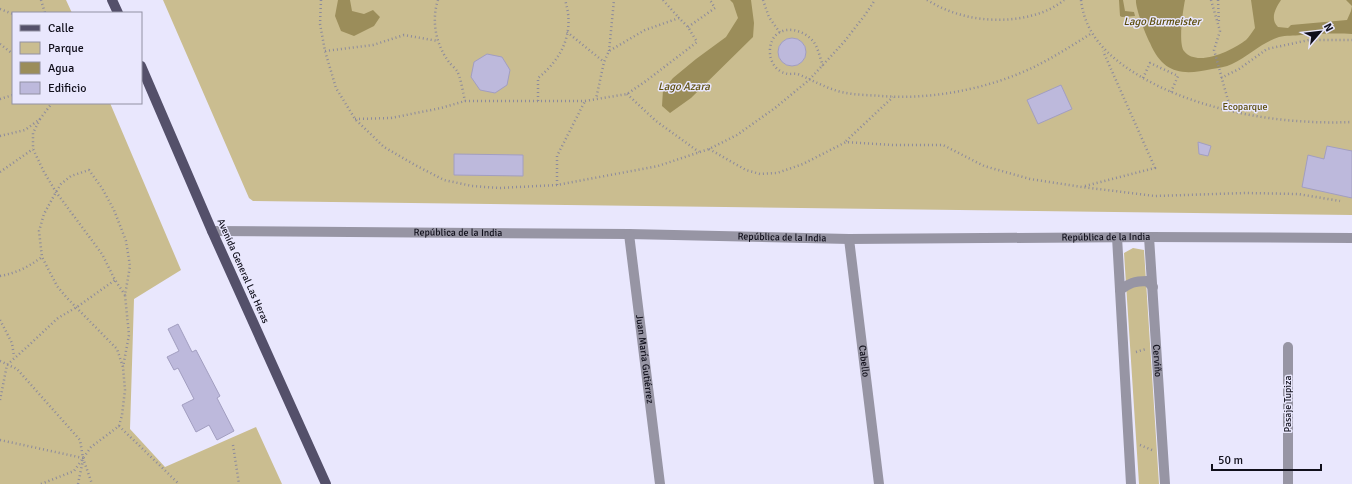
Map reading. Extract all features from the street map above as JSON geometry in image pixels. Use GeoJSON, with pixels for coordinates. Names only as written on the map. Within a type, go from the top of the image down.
{"type":"FeatureCollection","features":[{"type":"Feature","properties":{"kind":"main road"},"geometry":{"type":"LineString","coordinates":[[112,0],[118,12]]}},
{"type":"Feature","properties":{"kind":"main road","name":"Avenida General Las Heras"},"geometry":{"type":"LineString","coordinates":[[142,68],[212,231],[326,484]]}},
{"type":"Feature","properties":{"kind":"street","name":"República de la India"},"geometry":{"type":"LineString","coordinates":[[212,231],[629,234],[849,239],[1117,237],[1352,238]]}},
{"type":"Feature","properties":{"kind":"street","name":"Juan María Gutiérrez"},"geometry":{"type":"LineString","coordinates":[[629,234],[660,484]]}},
{"type":"Feature","properties":{"kind":"street"},"geometry":{"type":"LineString","coordinates":[[1117,237],[1131,484]]}},
{"type":"Feature","properties":{"kind":"street","name":"Cerviño"},"geometry":{"type":"LineString","coordinates":[[1149,237],[1165,484]]}},
{"type":"Feature","properties":{"kind":"street","name":"Cabello"},"geometry":{"type":"LineString","coordinates":[[849,239],[879,484]]}},
{"type":"Feature","properties":{"kind":"street"},"geometry":{"type":"LineString","coordinates":[[1120,290],[1132,282],[1142,281],[1147,281],[1152,287]]}},
{"type":"Feature","properties":{"kind":"street","name":"Pasaje Tupiza"},"geometry":{"type":"LineString","coordinates":[[1288,347],[1288,484]]}},
{"type":"Feature","properties":{"kind":"path"},"geometry":{"type":"LineString","coordinates":[[41,0],[45,12]]}},
{"type":"Feature","properties":{"kind":"path"},"geometry":{"type":"LineString","coordinates":[[321,0],[320,24],[325,50],[336,88],[355,119],[384,147],[444,180],[472,186],[499,188],[557,185],[658,166],[709,149],[737,135],[775,108],[809,80],[857,26],[875,0]]}},
{"type":"Feature","properties":{"kind":"path"},"geometry":{"type":"LineString","coordinates":[[438,0],[435,16],[435,29],[438,41],[442,52],[449,63],[458,72],[465,101]]}},
{"type":"Feature","properties":{"kind":"path"},"geometry":{"type":"LineString","coordinates":[[538,101],[538,78],[548,70],[556,60],[562,50],[567,32],[568,14],[565,0]]}},
{"type":"Feature","properties":{"kind":"path"},"geometry":{"type":"LineString","coordinates":[[596,99],[604,62],[609,51],[614,0]]}},
{"type":"Feature","properties":{"kind":"path"},"geometry":{"type":"LineString","coordinates":[[355,119],[391,118],[441,108],[465,101],[585,101],[627,94],[697,42],[688,27],[663,0]]}},
{"type":"Feature","properties":{"kind":"path"},"geometry":{"type":"LineString","coordinates":[[688,27],[714,8],[710,0]]}},
{"type":"Feature","properties":{"kind":"path"},"geometry":{"type":"LineString","coordinates":[[763,0],[769,17],[780,33]]}},
{"type":"Feature","properties":{"kind":"path"},"geometry":{"type":"LineString","coordinates":[[927,0],[952,12],[970,17],[993,20],[1017,18],[1037,14],[1058,6],[1064,0]]}},
{"type":"Feature","properties":{"kind":"path"},"geometry":{"type":"LineString","coordinates":[[1081,0],[1082,8],[1092,33],[1103,49],[1155,168],[1082,187]]}},
{"type":"Feature","properties":{"kind":"path"},"geometry":{"type":"LineString","coordinates":[[1211,0],[1220,31]]}},
{"type":"Feature","properties":{"kind":"path"},"geometry":{"type":"LineString","coordinates":[[1218,0],[1220,31],[1214,50],[1231,111]]}},
{"type":"Feature","properties":{"kind":"path"},"geometry":{"type":"LineString","coordinates":[[0,8],[12,14]]}},
{"type":"Feature","properties":{"kind":"path"},"geometry":{"type":"LineString","coordinates":[[609,51],[645,30],[679,18]]}},
{"type":"Feature","properties":{"kind":"path"},"geometry":{"type":"LineString","coordinates":[[823,66],[814,42],[804,33],[792,29],[786,30],[780,33],[772,42],[770,48],[771,61],[779,70],[785,73],[798,74],[821,86],[842,92],[893,97],[936,95],[995,82],[1033,67],[1059,54],[1092,33]]}},
{"type":"Feature","properties":{"kind":"path"},"geometry":{"type":"LineString","coordinates":[[567,32],[604,62]]}},
{"type":"Feature","properties":{"kind":"path"},"geometry":{"type":"LineString","coordinates":[[325,50],[373,45],[404,34],[438,41]]}},
{"type":"Feature","properties":{"kind":"path"},"geometry":{"type":"LineString","coordinates":[[1221,78],[1239,69],[1267,49],[1309,40],[1352,40]]}},
{"type":"Feature","properties":{"kind":"path"},"geometry":{"type":"LineString","coordinates":[[0,44],[12,53]]}},
{"type":"Feature","properties":{"kind":"path"},"geometry":{"type":"LineString","coordinates":[[1103,49],[1127,69],[1171,92],[1193,101],[1231,111],[1301,121],[1352,122]]}},
{"type":"Feature","properties":{"kind":"path"},"geometry":{"type":"LineString","coordinates":[[1143,78],[1150,63],[1178,76],[1171,92]]}},
{"type":"Feature","properties":{"kind":"path"},"geometry":{"type":"LineString","coordinates":[[627,94],[656,121],[699,152]]}},
{"type":"Feature","properties":{"kind":"path"},"geometry":{"type":"LineString","coordinates":[[0,99],[12,96]]}},
{"type":"Feature","properties":{"kind":"path"},"geometry":{"type":"LineString","coordinates":[[709,149],[746,170],[760,174],[777,173],[803,164],[846,142],[893,97]]}},
{"type":"Feature","properties":{"kind":"path"},"geometry":{"type":"LineString","coordinates":[[557,185],[557,156],[585,101]]}},
{"type":"Feature","properties":{"kind":"path"},"geometry":{"type":"LineString","coordinates":[[51,104],[40,119],[33,133],[33,149],[56,192],[102,254],[115,280],[125,295]]}},
{"type":"Feature","properties":{"kind":"path"},"geometry":{"type":"LineString","coordinates":[[0,136],[25,130],[40,119]]}},
{"type":"Feature","properties":{"kind":"path"},"geometry":{"type":"LineString","coordinates":[[846,142],[892,145],[943,145],[991,168],[1030,179],[1155,196],[1246,193],[1298,194],[1340,201]]}},
{"type":"Feature","properties":{"kind":"path"},"geometry":{"type":"LineString","coordinates":[[0,172],[33,149]]}},
{"type":"Feature","properties":{"kind":"path"},"geometry":{"type":"LineString","coordinates":[[41,484],[74,471],[91,447],[119,426],[122,415],[125,390],[124,366],[129,335],[125,295],[130,266],[126,241],[114,210],[102,188],[89,170],[71,176],[61,184],[44,214],[39,231],[42,257],[57,286],[117,349],[124,366]]}},
{"type":"Feature","properties":{"kind":"path"},"geometry":{"type":"LineString","coordinates":[[0,276],[28,267],[42,257]]}},
{"type":"Feature","properties":{"kind":"path"},"geometry":{"type":"LineString","coordinates":[[0,400],[7,365],[14,357],[58,318],[77,307],[115,280]]}},
{"type":"Feature","properties":{"kind":"path"},"geometry":{"type":"LineString","coordinates":[[0,320],[12,343],[14,357]]}},
{"type":"Feature","properties":{"kind":"path"},"geometry":{"type":"LineString","coordinates":[[1124,357],[1156,345]]}},
{"type":"Feature","properties":{"kind":"path"},"geometry":{"type":"LineString","coordinates":[[0,361],[17,369],[80,440],[83,458],[92,484]]}},
{"type":"Feature","properties":{"kind":"path"},"geometry":{"type":"LineString","coordinates":[[119,426],[179,484]]}},
{"type":"Feature","properties":{"kind":"path"},"geometry":{"type":"LineString","coordinates":[[0,440],[83,458]]}},
{"type":"Feature","properties":{"kind":"path"},"geometry":{"type":"LineString","coordinates":[[1128,440],[1163,455]]}},
{"type":"Feature","properties":{"kind":"path"},"geometry":{"type":"LineString","coordinates":[[233,445],[239,484]]}},
{"type":"Feature","properties":{"kind":"path"},"geometry":{"type":"LineString","coordinates":[[76,484],[83,458]]}},
{"type":"Feature","properties":{"kind":"green space"},"geometry":{"type":"Polygon","coordinates":[[[0,0],[66,0],[72,12],[12,12],[12,104],[110,104],[181,270],[134,299],[130,429],[165,467],[256,427],[282,484],[0,484],[0,0]]]}},
{"type":"Feature","properties":{"kind":"green space","name":"Ecoparque"},"geometry":{"type":"Polygon","coordinates":[[[163,0],[1352,0],[1352,215],[253,201],[249,198],[163,0]]]}},
{"type":"Feature","properties":{"kind":"green space"},"geometry":{"type":"Polygon","coordinates":[[[1133,248],[1144,250],[1159,484],[1139,484],[1124,253],[1133,248]]]}},
{"type":"Feature","properties":{"kind":"water"},"geometry":{"type":"Polygon","coordinates":[[[338,0],[350,0],[352,11],[364,14],[373,10],[380,17],[374,26],[354,36],[341,31],[335,16],[338,0]]]}},
{"type":"Feature","properties":{"kind":"water","name":"Lago Azara"},"geometry":{"type":"Polygon","coordinates":[[[730,0],[751,0],[754,23],[753,37],[691,98],[670,113],[662,106],[663,90],[673,78],[726,37],[738,18],[733,3],[730,0]]]}},
{"type":"Feature","properties":{"kind":"water"},"geometry":{"type":"Polygon","coordinates":[[[1119,0],[1123,0],[1125,11],[1134,12],[1135,16],[1120,16],[1119,0]]]}},
{"type":"Feature","properties":{"kind":"water","name":"Lago Burmeister"},"geometry":{"type":"Polygon","coordinates":[[[1136,0],[1185,0],[1181,41],[1182,47],[1190,56],[1197,58],[1215,56],[1233,48],[1247,39],[1255,28],[1251,0],[1281,0],[1275,10],[1274,21],[1278,27],[1288,28],[1291,25],[1347,20],[1352,6],[1352,34],[1282,36],[1266,43],[1230,65],[1201,71],[1182,72],[1167,66],[1155,53],[1141,22],[1136,0]]]}},
{"type":"Feature","properties":{"kind":"water"},"geometry":{"type":"Polygon","coordinates":[[[1346,0],[1352,0],[1352,6],[1346,0]]]}},
{"type":"Feature","properties":{"kind":"building"},"geometry":{"type":"Polygon","coordinates":[[[792,38],[802,42],[806,52],[802,62],[792,66],[782,62],[778,52],[782,42],[792,38]]]}},
{"type":"Feature","properties":{"kind":"building"},"geometry":{"type":"Polygon","coordinates":[[[487,54],[502,57],[510,70],[507,85],[495,93],[480,90],[471,77],[474,62],[487,54]]]}},
{"type":"Feature","properties":{"kind":"building"},"geometry":{"type":"Polygon","coordinates":[[[1061,85],[1072,109],[1038,124],[1027,100],[1061,85]]]}},
{"type":"Feature","properties":{"kind":"building"},"geometry":{"type":"Polygon","coordinates":[[[1198,142],[1211,146],[1208,156],[1199,154],[1198,142]]]}},
{"type":"Feature","properties":{"kind":"building"},"geometry":{"type":"Polygon","coordinates":[[[1327,146],[1352,151],[1352,198],[1302,187],[1308,155],[1324,159],[1327,146]]]}},
{"type":"Feature","properties":{"kind":"building"},"geometry":{"type":"Polygon","coordinates":[[[454,154],[523,155],[523,176],[454,175],[454,154]]]}},
{"type":"Feature","properties":{"kind":"building"},"geometry":{"type":"Polygon","coordinates":[[[178,324],[192,352],[196,350],[220,396],[217,398],[234,431],[217,440],[209,425],[196,432],[182,405],[194,399],[178,368],[174,370],[167,357],[179,351],[168,329],[178,324]]]}}]}
